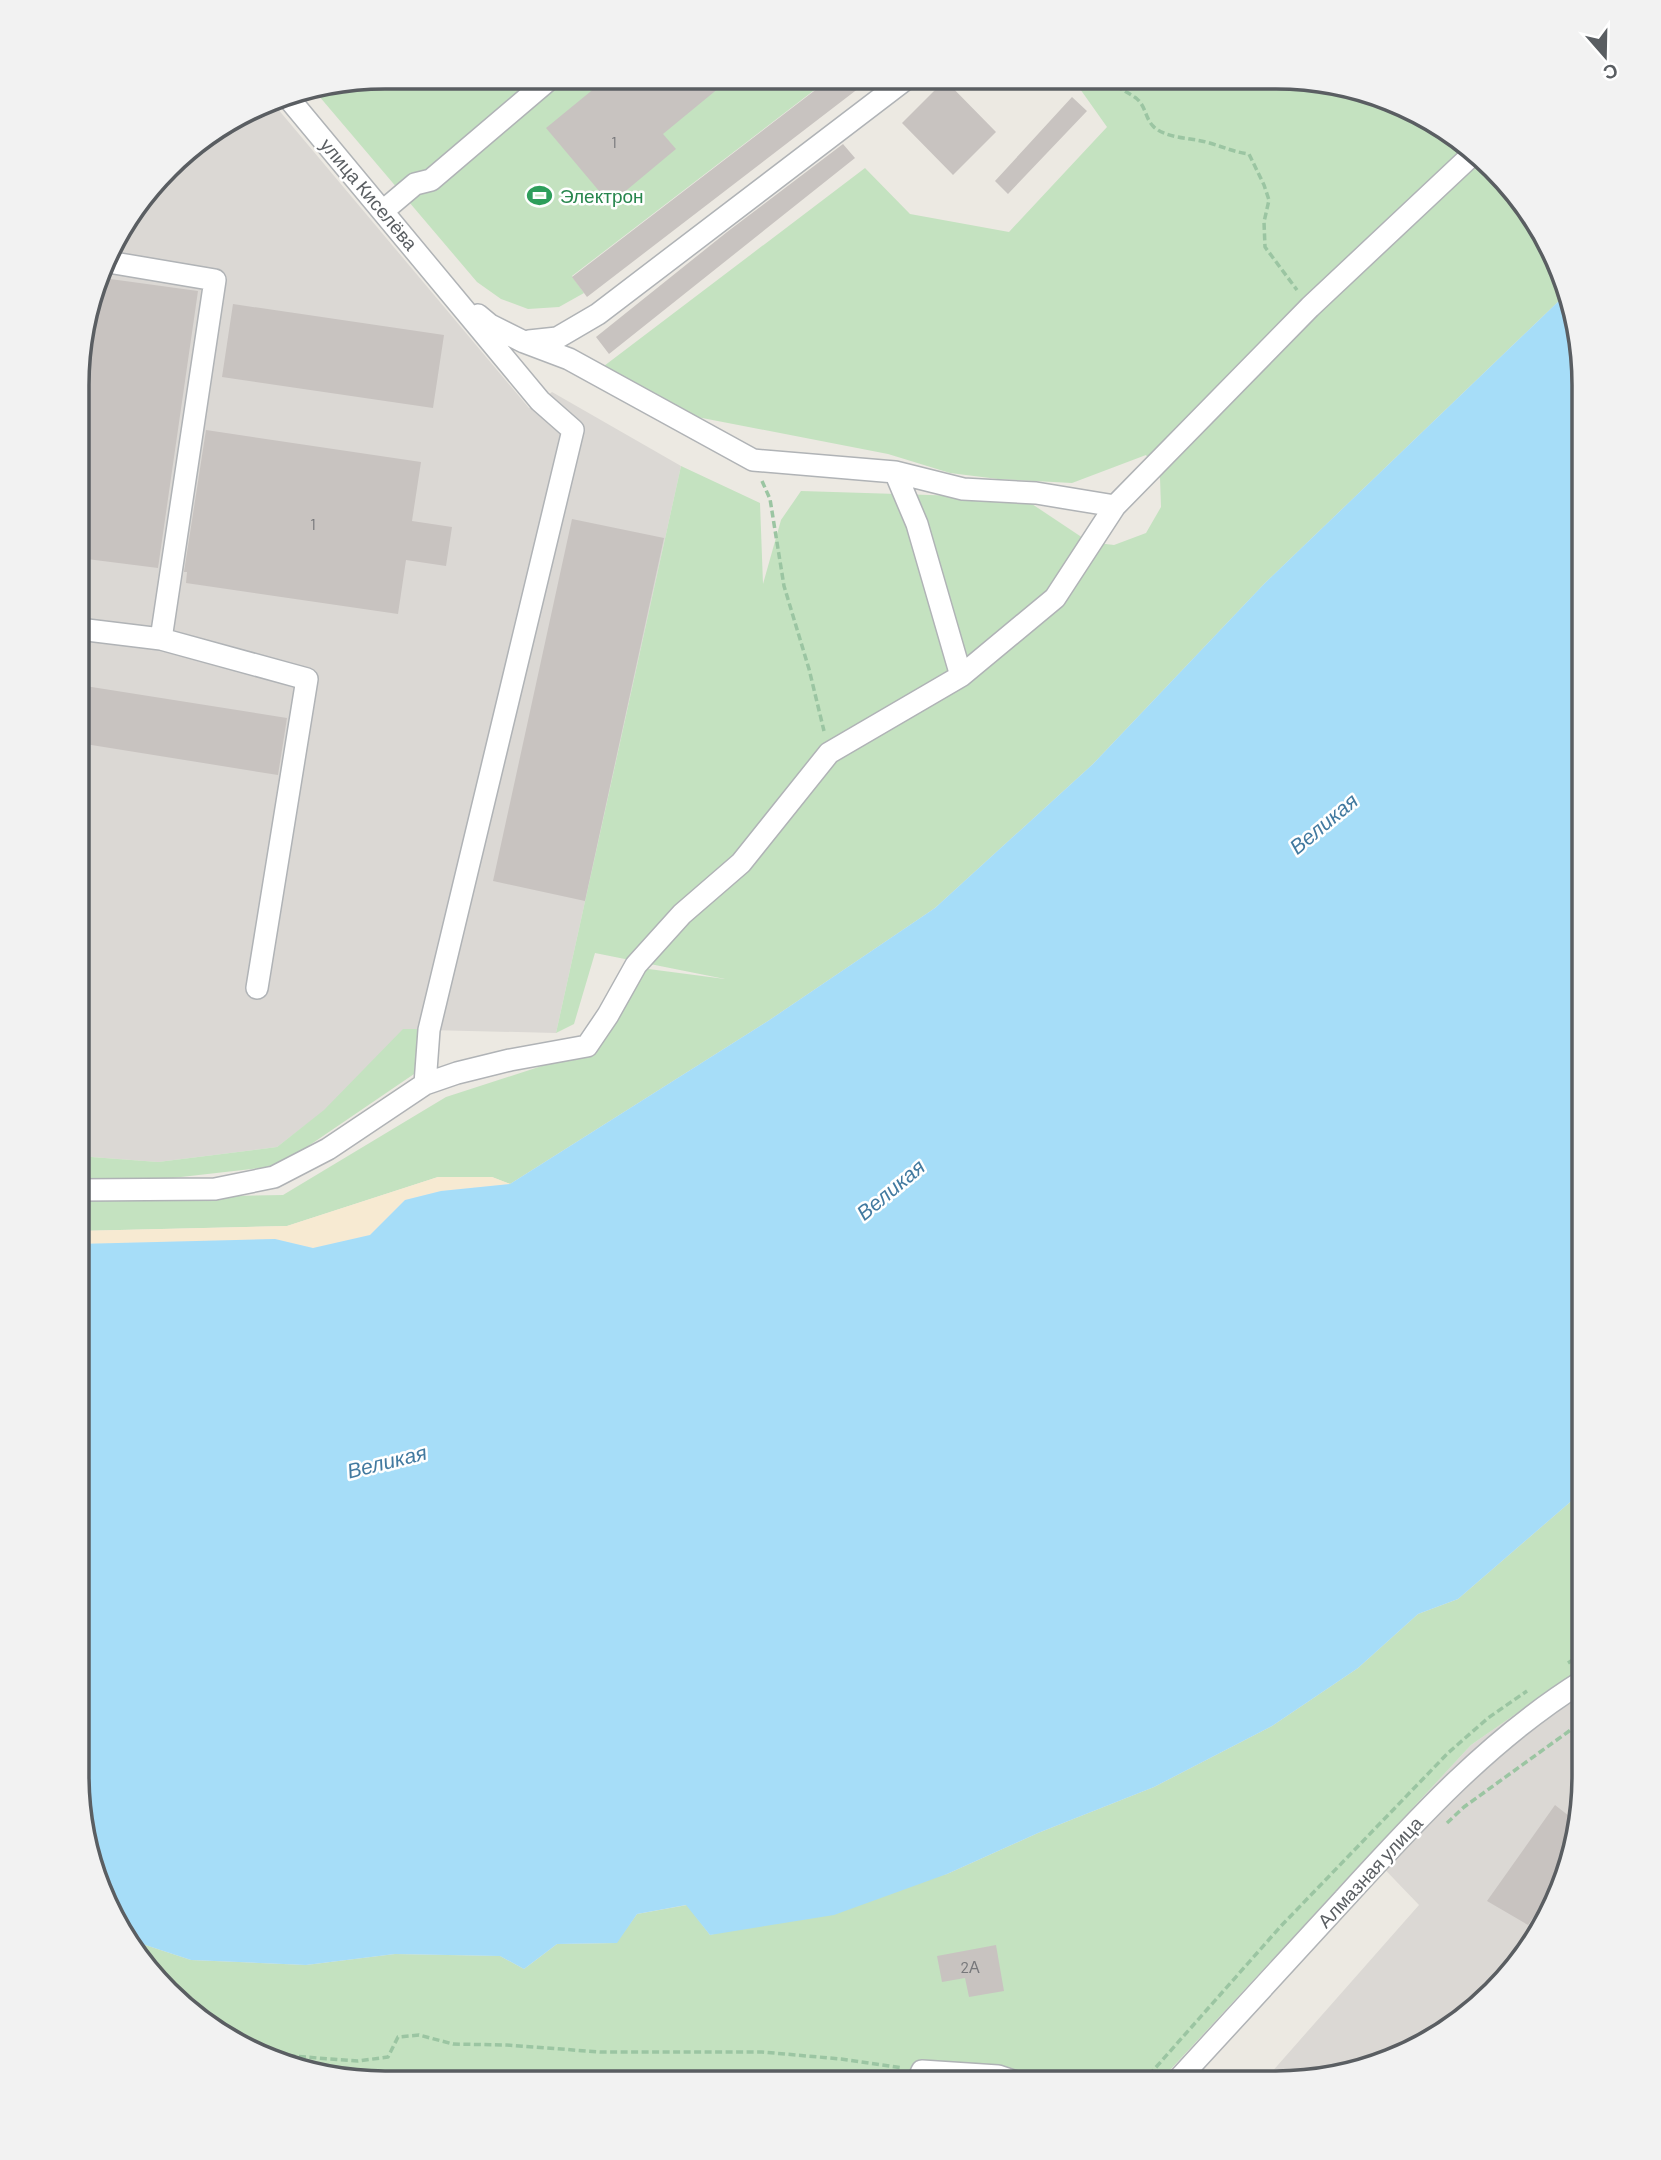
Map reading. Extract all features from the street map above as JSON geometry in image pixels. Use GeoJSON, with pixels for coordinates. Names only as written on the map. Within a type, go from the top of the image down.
{"type":"FeatureCollection","features":[{"type":"Feature","properties":{"kind":"street"},"geometry":{"type":"LineString","coordinates":[[383,211],[415,184],[431,180],[539,89]]}},
{"type":"Feature","properties":{"kind":"street"},"geometry":{"type":"LineString","coordinates":[[524,342],[558,338],[598,314],[893,89]]}},
{"type":"Feature","properties":{"kind":"street","name":"улица Киселёва"},"geometry":{"type":"LineString","coordinates":[[293,104],[452,295]]}},
{"type":"Feature","properties":{"kind":"street"},"geometry":{"type":"LineString","coordinates":[[89,1190],[215,1189],[274,1177],[328,1149],[425,1084],[510,1060],[587,1046],[636,965],[682,914],[741,863],[829,753],[961,676],[1055,598],[1115,506],[1310,307],[1467,160]]}},
{"type":"Feature","properties":{"kind":"street"},"geometry":{"type":"LineString","coordinates":[[116,263],[215,280],[162,639]]}},
{"type":"Feature","properties":{"kind":"street"},"geometry":{"type":"LineString","coordinates":[[452,295],[490,325],[524,342],[569,359],[753,460],[895,472],[963,489],[1036,494],[1115,506]]}},
{"type":"Feature","properties":{"kind":"street"},"geometry":{"type":"LineString","coordinates":[[425,1084],[429,1030],[573,430],[540,401],[452,295]]}},
{"type":"Feature","properties":{"kind":"street"},"geometry":{"type":"LineString","coordinates":[[895,472],[917,524],[961,676]]}},
{"type":"Feature","properties":{"kind":"street"},"geometry":{"type":"LineString","coordinates":[[89,630],[162,639],[307,679],[257,988]]}},
{"type":"Feature","properties":{"kind":"street","name":"Алмазная улица"},"geometry":{"type":"LineString","coordinates":[[1186,2071],[1383,1856],[1473,1765],[1572,1688]]}},
{"type":"Feature","properties":{"kind":"path"},"geometry":{"type":"LineString","coordinates":[[1120,89],[1135,97],[1144,106],[1153,126],[1175,137],[1249,154],[1265,185],[1269,200],[1264,222],[1265,247],[1310,307]]}},
{"type":"Feature","properties":{"kind":"path"},"geometry":{"type":"LineString","coordinates":[[753,460],[770,499],[784,586],[809,669],[829,753]]}},
{"type":"Feature","properties":{"kind":"path"},"geometry":{"type":"LineString","coordinates":[[1445,1825],[1464,1807],[1572,1729]]}},
{"type":"Feature","properties":{"kind":"path"},"geometry":{"type":"LineString","coordinates":[[295,2056],[358,2062],[388,2057],[398,2037],[419,2035],[453,2044],[600,2052],[762,2053],[841,2059],[897,2071]]}},
{"type":"Feature","properties":{"kind":"shaded area"},"geometry":{"type":"Polygon","coordinates":[[[278,110],[529,408],[552,392],[681,466],[556,1033],[429,1030],[277,1147],[158,1162],[89,1157],[89,386],[92,347],[99,309],[112,272],[129,238],[151,205],[176,176],[221,139],[278,110]]]}},
{"type":"Feature","properties":{"kind":"shaded area"},"geometry":{"type":"Polygon","coordinates":[[[1572,1675],[1572,1774],[1566,1832],[1549,1888],[1522,1939],[1498,1970],[1471,1997],[1440,2021],[1406,2040],[1352,2061],[1314,2068],[1273,2071],[1419,1905],[1370,1854],[1471,1745],[1572,1675]]]}},
{"type":"Feature","properties":{"kind":"green space","name":"Электрон"},"geometry":{"type":"Polygon","coordinates":[[[386,89],[816,89],[572,276],[584,293],[559,307],[528,309],[501,299],[477,282],[320,97],[386,89]]]}},
{"type":"Feature","properties":{"kind":"green space"},"geometry":{"type":"Polygon","coordinates":[[[1080,89],[1295,90],[1333,95],[1371,105],[1424,129],[1456,151],[1485,176],[1522,221],[1549,272],[1559,301],[1265,583],[1093,764],[935,908],[768,1021],[510,1184],[492,1177],[438,1177],[287,1226],[89,1231],[89,1199],[283,1195],[446,1097],[591,1050],[641,968],[725,979],[595,953],[574,1024],[556,1033],[681,466],[760,503],[763,584],[781,520],[801,491],[1023,498],[1089,542],[1114,545],[1146,533],[1161,507],[1160,478],[1146,455],[1072,483],[950,473],[888,454],[697,417],[604,366],[865,168],[910,214],[1009,232],[1107,127],[1080,89]]]}},
{"type":"Feature","properties":{"kind":"green space"},"geometry":{"type":"Polygon","coordinates":[[[403,1029],[421,1029],[414,1074],[279,1166],[146,1181],[89,1180],[89,1157],[158,1162],[277,1147],[324,1110],[403,1029]]]}},
{"type":"Feature","properties":{"kind":"green space"},"geometry":{"type":"Polygon","coordinates":[[[1572,1501],[1572,1675],[1471,1745],[1169,2071],[386,2071],[347,2068],[290,2055],[237,2031],[190,1997],[163,1970],[143,1944],[191,1960],[306,1965],[395,1954],[500,1956],[524,1969],[557,1944],[616,1943],[637,1914],[687,1905],[710,1935],[947,1874],[1038,1833],[1154,1787],[1272,1726],[1358,1668],[1418,1614],[1458,1599],[1572,1501]]]}},
{"type":"Feature","properties":{"kind":"sand"},"geometry":{"type":"Polygon","coordinates":[[[438,1177],[492,1177],[510,1184],[441,1191],[405,1200],[370,1235],[313,1248],[275,1239],[89,1244],[89,1231],[287,1226],[438,1177]]]}},
{"type":"Feature","properties":{"kind":"water","name":"Великая"},"geometry":{"type":"Polygon","coordinates":[[[1559,301],[1569,347],[1572,386],[1572,1501],[1458,1599],[1418,1614],[1358,1668],[1272,1726],[1154,1787],[1038,1833],[947,1874],[834,1915],[710,1935],[686,1905],[637,1914],[617,1943],[557,1944],[524,1969],[500,1956],[395,1954],[306,1965],[191,1960],[143,1944],[120,1905],[105,1870],[95,1832],[90,1794],[89,1244],[275,1239],[313,1248],[370,1235],[405,1200],[441,1191],[510,1184],[768,1021],[935,908],[1093,764],[1265,583],[1559,301]]]}},
{"type":"Feature","properties":{"kind":"building","name":"Электрон"},"geometry":{"type":"Polygon","coordinates":[[[594,89],[718,89],[663,134],[676,149],[610,204],[546,128],[594,89]]]}},
{"type":"Feature","properties":{"kind":"building"},"geometry":{"type":"Polygon","coordinates":[[[817,89],[858,89],[587,297],[572,277],[817,89]]]}},
{"type":"Feature","properties":{"kind":"building"},"geometry":{"type":"Polygon","coordinates":[[[936,89],[954,89],[996,132],[953,175],[902,123],[936,89]]]}},
{"type":"Feature","properties":{"kind":"building"},"geometry":{"type":"Polygon","coordinates":[[[1072,97],[1087,111],[1008,194],[995,181],[1072,97]]]}},
{"type":"Feature","properties":{"kind":"building"},"geometry":{"type":"Polygon","coordinates":[[[843,144],[855,158],[609,354],[596,337],[843,144]]]}},
{"type":"Feature","properties":{"kind":"building"},"geometry":{"type":"Polygon","coordinates":[[[109,279],[198,291],[158,568],[89,559],[90,366],[99,309],[109,279]]]}},
{"type":"Feature","properties":{"kind":"building"},"geometry":{"type":"Polygon","coordinates":[[[233,304],[444,335],[433,408],[222,377],[233,304]]]}},
{"type":"Feature","properties":{"kind":"building"},"geometry":{"type":"Polygon","coordinates":[[[206,430],[421,462],[412,521],[452,527],[446,566],[406,560],[398,614],[186,583],[187,572],[184,572],[206,430]]]}},
{"type":"Feature","properties":{"kind":"building"},"geometry":{"type":"Polygon","coordinates":[[[572,519],[664,538],[585,901],[493,881],[572,519]]]}},
{"type":"Feature","properties":{"kind":"building"},"geometry":{"type":"Polygon","coordinates":[[[89,687],[287,718],[278,775],[89,745],[89,687]]]}},
{"type":"Feature","properties":{"kind":"building"},"geometry":{"type":"Polygon","coordinates":[[[1555,1805],[1569,1816],[1556,1870],[1541,1905],[1528,1925],[1487,1901],[1555,1805]]]}},
{"type":"Feature","properties":{"kind":"building"},"geometry":{"type":"Polygon","coordinates":[[[996,1945],[1004,1991],[969,1997],[965,1978],[942,1982],[937,1956],[996,1945]]]}},
{"type":"Feature","properties":{"kind":"place","name":"Электрон"},"geometry":{"type":"Point","coordinates":[540,196]}}]}
